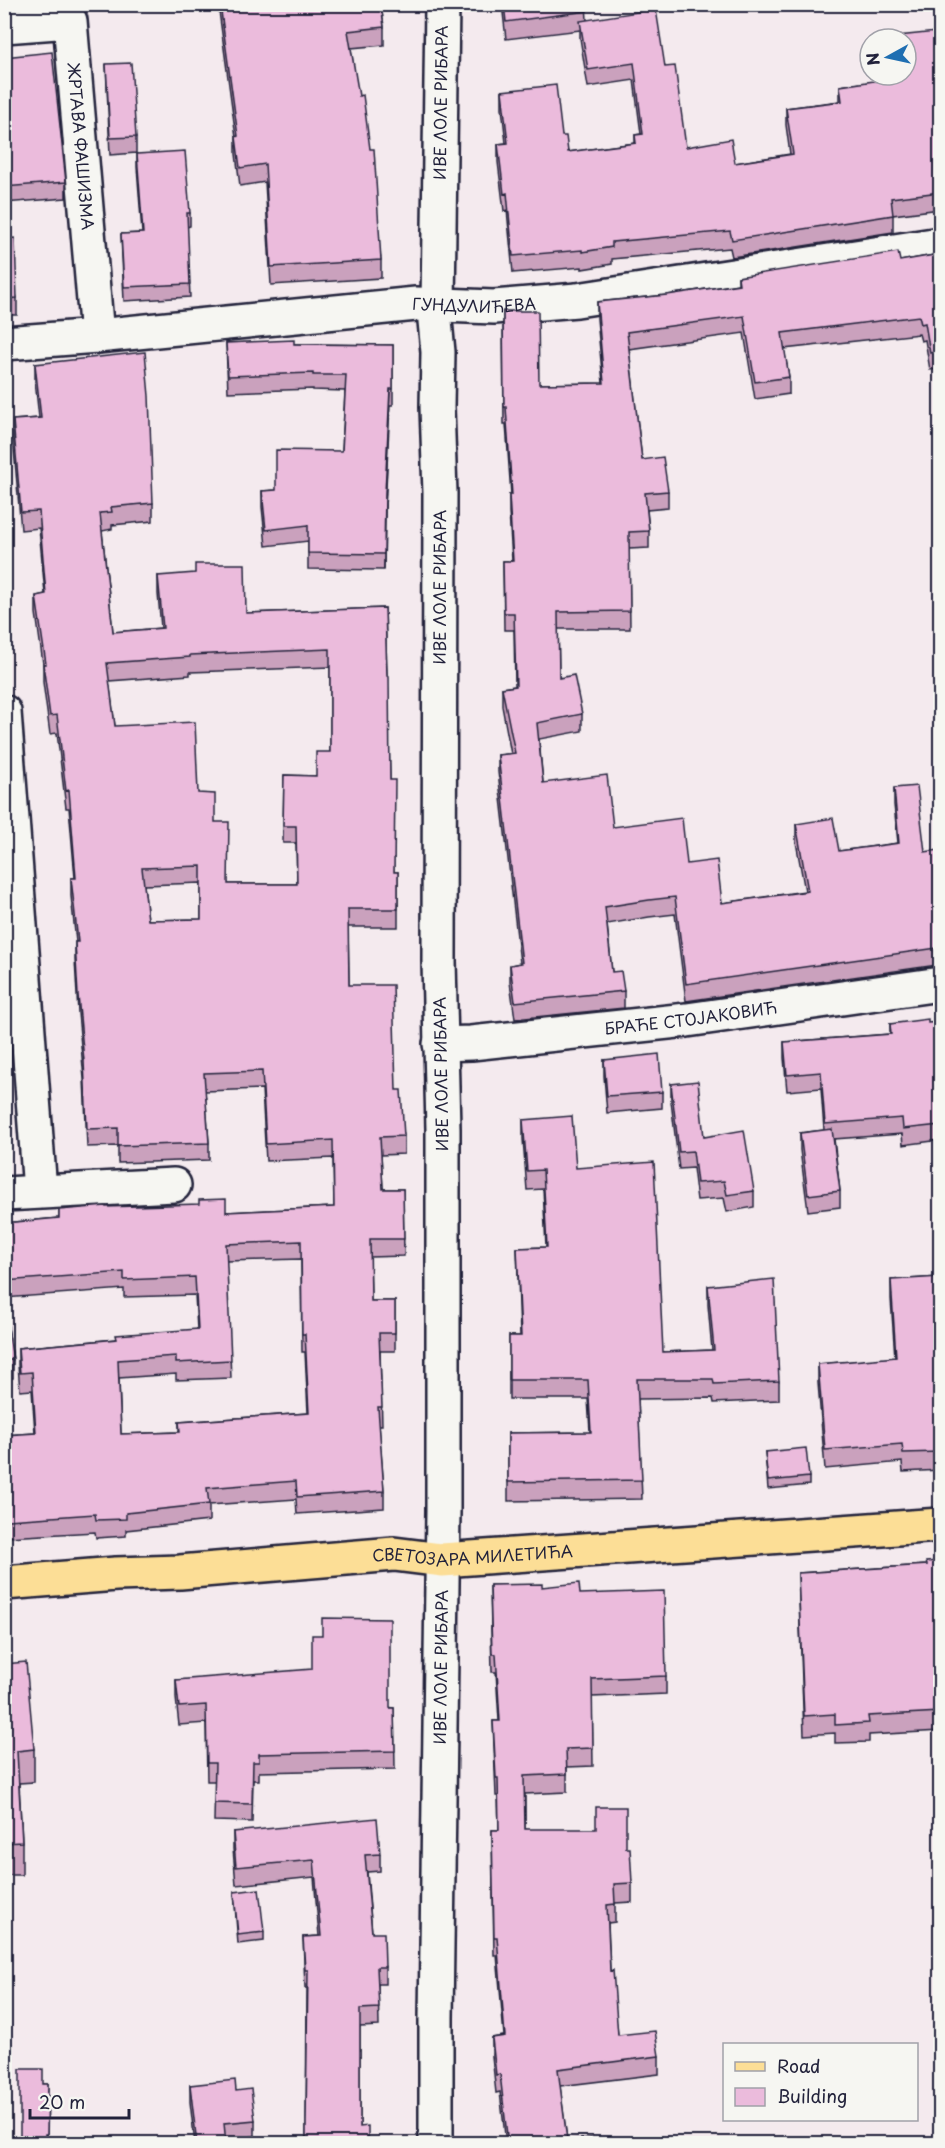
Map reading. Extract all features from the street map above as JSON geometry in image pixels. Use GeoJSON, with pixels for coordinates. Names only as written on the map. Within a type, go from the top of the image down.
{"type":"FeatureCollection","features":[{"type":"Feature","properties":{"kind":"main road","name":"СВЕТОЗАРА МИЛЕТИЋА"},"geometry":{"type":"LineString","coordinates":[[4,1583],[116,1574],[180,1572],[394,1554],[442,1560],[940,1525]]}},
{"type":"Feature","properties":{"kind":"street","name":"ИВЕ ЛОЛЕ РИБАРА"},"geometry":{"type":"LineString","coordinates":[[436,2144],[442,1560],[443,1129],[440,1044],[440,493],[438,352],[435,321],[438,305],[442,4]]}},
{"type":"Feature","properties":{"kind":"street","name":"ЖРТАВА ФАШИЗМА"},"geometry":{"type":"LineString","coordinates":[[4,26],[70,21],[97,336]]}},
{"type":"Feature","properties":{"kind":"street","name":"ГУНДУЛИЋЕВА"},"geometry":{"type":"LineString","coordinates":[[4,343],[416,304],[494,307],[577,300],[940,244]]}},
{"type":"Feature","properties":{"kind":"street"},"geometry":{"type":"LineString","coordinates":[[4,712],[40,1191]]}},
{"type":"Feature","properties":{"kind":"street","name":"БРАЋЕ СТОЈАКОВИЋ"},"geometry":{"type":"LineString","coordinates":[[440,1044],[471,1043],[687,1020],[940,984]]}},
{"type":"Feature","properties":{"kind":"street"},"geometry":{"type":"LineString","coordinates":[[4,1194],[174,1185]]}},
{"type":"Feature","properties":{"kind":"building"},"geometry":{"type":"Polygon","coordinates":[[[220,4],[381,4],[384,27],[348,31],[359,96],[363,95],[370,149],[374,149],[381,260],[271,267],[265,164],[240,168],[236,137],[238,136],[220,4]]]}},
{"type":"Feature","properties":{"kind":"building"},"geometry":{"type":"Polygon","coordinates":[[[504,4],[586,4],[587,11],[506,22],[504,4]]]}},
{"type":"Feature","properties":{"kind":"building"},"geometry":{"type":"Polygon","coordinates":[[[656,9],[665,67],[675,66],[686,147],[731,139],[735,163],[793,154],[786,108],[842,101],[840,86],[858,83],[858,87],[918,87],[918,34],[936,32],[940,61],[940,192],[891,198],[893,215],[732,240],[730,231],[612,242],[612,247],[582,252],[582,250],[513,256],[507,193],[504,194],[498,144],[508,143],[502,91],[556,85],[562,136],[566,136],[568,152],[636,143],[635,135],[643,134],[634,63],[588,70],[580,21],[656,9]]]}},
{"type":"Feature","properties":{"kind":"building"},"geometry":{"type":"Polygon","coordinates":[[[52,52],[66,182],[4,187],[4,57],[52,52]]]}},
{"type":"Feature","properties":{"kind":"building"},"geometry":{"type":"Polygon","coordinates":[[[131,63],[136,137],[110,138],[106,64],[131,63]]]}},
{"type":"Feature","properties":{"kind":"building"},"geometry":{"type":"Polygon","coordinates":[[[185,151],[190,213],[187,213],[190,284],[124,287],[121,234],[143,233],[137,154],[185,151]]]}},
{"type":"Feature","properties":{"kind":"building"},"geometry":{"type":"Polygon","coordinates":[[[15,238],[17,298],[4,299],[4,239],[15,238]]]}},
{"type":"Feature","properties":{"kind":"building"},"geometry":{"type":"Polygon","coordinates":[[[898,252],[900,261],[940,254],[940,351],[930,353],[925,323],[921,324],[919,316],[782,333],[789,377],[755,382],[744,316],[627,332],[642,460],[663,457],[668,491],[645,493],[649,531],[629,532],[630,611],[558,612],[559,678],[574,675],[582,714],[537,723],[543,783],[607,775],[613,827],[682,818],[687,864],[717,860],[722,903],[808,891],[796,824],[833,818],[839,851],[899,843],[894,788],[917,786],[925,852],[940,850],[940,949],[686,984],[675,897],[649,900],[605,907],[612,972],[621,971],[624,991],[515,1002],[510,965],[522,963],[498,755],[515,753],[502,688],[516,686],[514,613],[504,613],[503,561],[513,561],[509,495],[512,495],[506,407],[504,407],[503,311],[538,311],[539,384],[604,383],[597,302],[667,295],[739,284],[738,277],[898,252]]]}},
{"type":"Feature","properties":{"kind":"building"},"geometry":{"type":"Polygon","coordinates":[[[294,340],[294,344],[393,345],[393,389],[390,389],[384,554],[308,553],[308,525],[266,530],[262,491],[276,490],[276,450],[342,451],[346,375],[313,375],[313,373],[228,376],[226,343],[294,340]]]}},
{"type":"Feature","properties":{"kind":"building"},"geometry":{"type":"Polygon","coordinates":[[[145,352],[153,503],[111,507],[112,512],[100,513],[113,632],[163,628],[158,576],[195,573],[195,564],[245,564],[246,613],[385,608],[387,676],[389,676],[390,780],[395,780],[394,872],[398,872],[398,909],[348,909],[349,985],[393,985],[396,1090],[401,1090],[404,1136],[380,1137],[383,1189],[403,1189],[404,1239],[370,1239],[371,1301],[395,1301],[395,1333],[379,1333],[382,1407],[378,1407],[384,1491],[297,1497],[296,1481],[207,1488],[209,1504],[126,1513],[126,1519],[96,1520],[95,1514],[8,1520],[8,1523],[4,1523],[4,1435],[36,1433],[32,1372],[20,1373],[18,1348],[117,1339],[116,1335],[198,1329],[195,1277],[124,1280],[124,1272],[4,1281],[4,1223],[59,1218],[59,1210],[106,1206],[199,1204],[199,1200],[226,1199],[226,1212],[334,1207],[333,1140],[266,1144],[262,1071],[204,1073],[209,1143],[118,1146],[118,1128],[87,1129],[75,942],[78,942],[71,878],[76,878],[69,790],[66,791],[57,715],[50,716],[43,664],[46,664],[36,596],[46,594],[39,511],[21,512],[13,420],[41,418],[35,364],[145,352]],[[330,649],[190,655],[190,657],[107,663],[115,726],[195,722],[198,793],[215,794],[215,822],[229,822],[228,884],[297,884],[296,826],[283,826],[284,775],[316,776],[316,752],[330,752],[330,649]],[[201,866],[142,868],[148,920],[201,919],[201,866]],[[301,1241],[226,1244],[231,1360],[176,1363],[176,1356],[118,1360],[121,1434],[180,1432],[179,1422],[309,1413],[305,1334],[302,1334],[301,1241]]]}},
{"type":"Feature","properties":{"kind":"building"},"geometry":{"type":"Polygon","coordinates":[[[928,1019],[928,1023],[940,1022],[940,1125],[903,1129],[902,1118],[825,1124],[821,1072],[787,1075],[784,1042],[891,1034],[890,1024],[928,1019]]]}},
{"type":"Feature","properties":{"kind":"building"},"geometry":{"type":"Polygon","coordinates":[[[659,1054],[662,1092],[607,1096],[604,1060],[659,1054]]]}},
{"type":"Feature","properties":{"kind":"building"},"geometry":{"type":"Polygon","coordinates":[[[698,1081],[704,1137],[744,1130],[754,1191],[727,1195],[724,1181],[697,1183],[693,1151],[679,1152],[671,1084],[698,1081]]]}},
{"type":"Feature","properties":{"kind":"building"},"geometry":{"type":"Polygon","coordinates":[[[572,1116],[576,1168],[654,1162],[663,1352],[714,1350],[708,1286],[774,1279],[779,1381],[714,1384],[713,1379],[637,1379],[642,1480],[508,1482],[508,1433],[591,1432],[588,1380],[509,1380],[509,1336],[521,1336],[517,1248],[547,1247],[543,1170],[527,1171],[523,1120],[572,1116]]]}},
{"type":"Feature","properties":{"kind":"building"},"geometry":{"type":"Polygon","coordinates":[[[832,1129],[840,1191],[808,1195],[800,1133],[832,1129]]]}},
{"type":"Feature","properties":{"kind":"building"},"geometry":{"type":"Polygon","coordinates":[[[940,1277],[940,1452],[903,1453],[902,1444],[825,1450],[818,1364],[896,1357],[891,1280],[940,1277]]]}},
{"type":"Feature","properties":{"kind":"building"},"geometry":{"type":"Polygon","coordinates":[[[4,1301],[13,1360],[4,1360],[4,1301]]]}},
{"type":"Feature","properties":{"kind":"building"},"geometry":{"type":"Polygon","coordinates":[[[806,1448],[809,1477],[768,1481],[765,1452],[806,1448]]]}},
{"type":"Feature","properties":{"kind":"building"},"geometry":{"type":"Polygon","coordinates":[[[940,1561],[940,1712],[868,1716],[869,1723],[835,1725],[835,1714],[804,1716],[798,1573],[927,1565],[926,1562],[940,1561]]]}},
{"type":"Feature","properties":{"kind":"building"},"geometry":{"type":"Polygon","coordinates":[[[579,1583],[580,1594],[664,1591],[666,1676],[592,1679],[593,1748],[566,1749],[567,1774],[524,1776],[525,1829],[596,1829],[596,1807],[626,1807],[626,1848],[630,1848],[632,1883],[614,1884],[615,1904],[607,1905],[610,1971],[613,1970],[618,2035],[655,2031],[659,2056],[558,2069],[567,2140],[592,2138],[593,2144],[508,2144],[500,2074],[496,2075],[492,2038],[505,2036],[497,1937],[494,1937],[492,1830],[499,1830],[498,1778],[496,1778],[493,1721],[500,1721],[496,1654],[492,1654],[490,1585],[542,1584],[542,1587],[579,1583]]]}},
{"type":"Feature","properties":{"kind":"building"},"geometry":{"type":"Polygon","coordinates":[[[322,1618],[390,1619],[390,1708],[394,1708],[395,1751],[259,1754],[259,1762],[253,1762],[252,1804],[214,1803],[215,1763],[207,1763],[206,1705],[179,1707],[176,1680],[312,1669],[312,1635],[322,1635],[322,1618]]]}},
{"type":"Feature","properties":{"kind":"building"},"geometry":{"type":"Polygon","coordinates":[[[26,1662],[34,1749],[17,1751],[22,1842],[4,1843],[4,1664],[26,1662]]]}},
{"type":"Feature","properties":{"kind":"building"},"geometry":{"type":"Polygon","coordinates":[[[377,1818],[380,1854],[365,1855],[372,1933],[384,1933],[385,1967],[377,1967],[379,2008],[360,2009],[360,2127],[368,2126],[368,2144],[306,2144],[308,1970],[305,1970],[303,1937],[321,1936],[314,1860],[236,1867],[233,1832],[377,1818]]]}},
{"type":"Feature","properties":{"kind":"building"},"geometry":{"type":"Polygon","coordinates":[[[259,1889],[264,1932],[238,1935],[234,1892],[259,1889]]]}},
{"type":"Feature","properties":{"kind":"building"},"geometry":{"type":"Polygon","coordinates":[[[20,2069],[43,2069],[43,2084],[48,2084],[45,2144],[20,2144],[20,2069]]]}},
{"type":"Feature","properties":{"kind":"building"},"geometry":{"type":"Polygon","coordinates":[[[235,2080],[236,2091],[251,2089],[255,2120],[224,2123],[226,2144],[197,2144],[190,2085],[235,2080]]]}}]}
